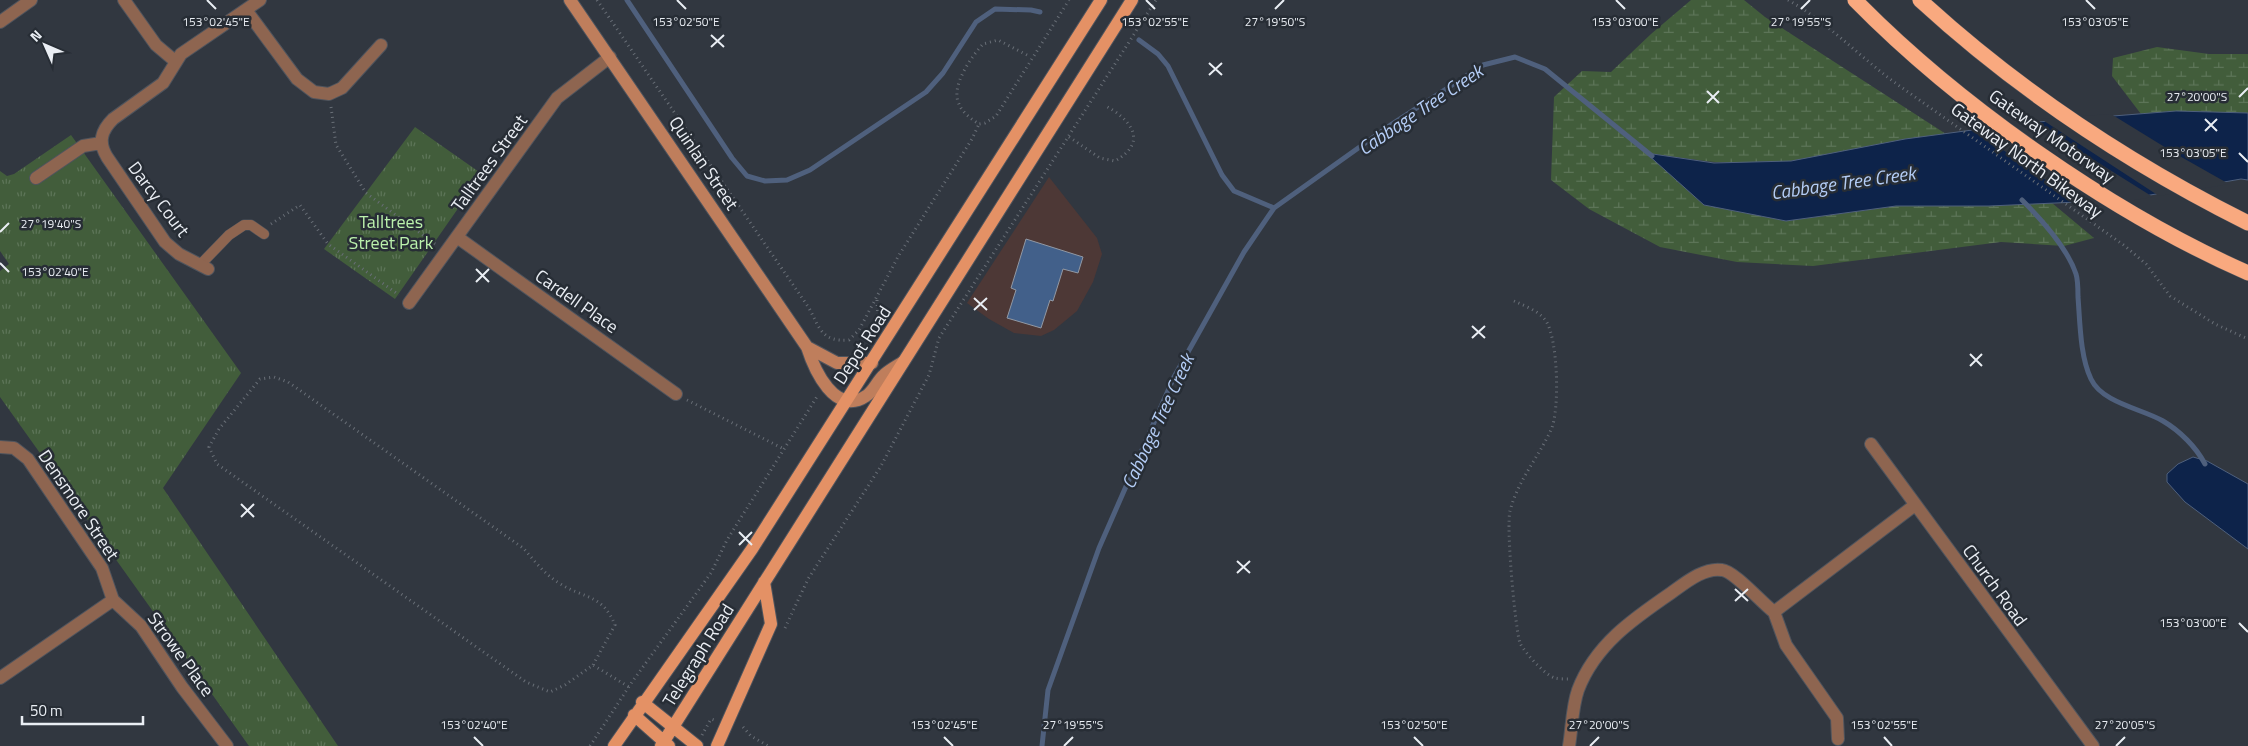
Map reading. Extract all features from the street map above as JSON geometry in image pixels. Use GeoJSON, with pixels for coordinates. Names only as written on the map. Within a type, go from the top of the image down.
{"type":"FeatureCollection","features":[{"type":"Feature","properties":{"kind":"highway","name":"Gateway Motorway"},"geometry":{"type":"LineString","coordinates":[[1855,0],[1946,81],[1992,118],[2045,156],[2155,226],[2248,273]]}},
{"type":"Feature","properties":{"kind":"highway","name":"Gateway Motorway"},"geometry":{"type":"LineString","coordinates":[[1920,0],[2009,74],[2105,142],[2248,223]]}},
{"type":"Feature","properties":{"kind":"main road","name":"Depot Road"},"geometry":{"type":"LineString","coordinates":[[642,702],[752,549],[1102,0]]}},
{"type":"Feature","properties":{"kind":"main road"},"geometry":{"type":"LineString","coordinates":[[716,746],[772,624],[764,582],[1132,0]]}},
{"type":"Feature","properties":{"kind":"main road","name":"Telegraph Road"},"geometry":{"type":"LineString","coordinates":[[664,744],[764,582]]}},
{"type":"Feature","properties":{"kind":"main road"},"geometry":{"type":"LineString","coordinates":[[642,702],[697,746]]}},
{"type":"Feature","properties":{"kind":"main road","name":"Telegraph Road"},"geometry":{"type":"LineString","coordinates":[[614,746],[642,702]]}},
{"type":"Feature","properties":{"kind":"main road"},"geometry":{"type":"LineString","coordinates":[[634,715],[664,744]]}},
{"type":"Feature","properties":{"kind":"street"},"geometry":{"type":"LineString","coordinates":[[0,22],[31,0]]}},
{"type":"Feature","properties":{"kind":"street"},"geometry":{"type":"LineString","coordinates":[[124,0],[156,45],[175,61]]}},
{"type":"Feature","properties":{"kind":"street"},"geometry":{"type":"LineString","coordinates":[[36,178],[83,146],[100,143],[107,124],[163,83],[175,61],[189,49],[260,0]]}},
{"type":"Feature","properties":{"kind":"street","name":"Quinlan Street"},"geometry":{"type":"LineString","coordinates":[[570,0],[807,347],[813,366],[824,385],[834,394],[847,400]]}},
{"type":"Feature","properties":{"kind":"street"},"geometry":{"type":"LineString","coordinates":[[246,10],[303,85],[314,92],[329,94],[348,84],[381,45]]}},
{"type":"Feature","properties":{"kind":"street","name":"Talltrees Street"},"geometry":{"type":"LineString","coordinates":[[409,303],[557,98],[610,58]]}},
{"type":"Feature","properties":{"kind":"street","name":"Darcy Court"},"geometry":{"type":"LineString","coordinates":[[100,143],[107,157],[165,242],[179,254],[204,267]]}},
{"type":"Feature","properties":{"kind":"street","name":"Cardell Place"},"geometry":{"type":"LineString","coordinates":[[457,237],[676,394]]}},
{"type":"Feature","properties":{"kind":"street","name":"Quinlan Street"},"geometry":{"type":"LineString","coordinates":[[807,347],[837,363],[872,363]]}},
{"type":"Feature","properties":{"kind":"street"},"geometry":{"type":"LineString","coordinates":[[847,400],[859,400],[868,395],[884,374],[903,362]]}},
{"type":"Feature","properties":{"kind":"street","name":"Church Road"},"geometry":{"type":"LineString","coordinates":[[1871,444],[2093,746]]}},
{"type":"Feature","properties":{"kind":"street","name":"Densmore Street"},"geometry":{"type":"LineString","coordinates":[[0,448],[14,448],[28,459],[102,568],[113,600]]}},
{"type":"Feature","properties":{"kind":"street"},"geometry":{"type":"LineString","coordinates":[[1774,612],[1915,505]]}},
{"type":"Feature","properties":{"kind":"street"},"geometry":{"type":"LineString","coordinates":[[1569,746],[1578,691],[1596,656],[1617,632],[1686,582],[1707,571],[1722,570],[1735,577],[1758,600],[1774,612],[1786,645],[1837,718],[1838,739]]}},
{"type":"Feature","properties":{"kind":"street"},"geometry":{"type":"LineString","coordinates":[[0,678],[113,600]]}},
{"type":"Feature","properties":{"kind":"street","name":"Strowe Place"},"geometry":{"type":"LineString","coordinates":[[113,600],[141,626],[182,687],[227,746]]}},
{"type":"Feature","properties":{"kind":"lane","name":"Darcy Court"},"geometry":{"type":"LineString","coordinates":[[204,267],[229,235],[240,227],[247,224],[262,233]]}},
{"type":"Feature","properties":{"kind":"path"},"geometry":{"type":"LineString","coordinates":[[598,0],[809,308],[824,335],[835,341],[849,340],[859,330],[899,255],[972,139],[978,124]]}},
{"type":"Feature","properties":{"kind":"path"},"geometry":{"type":"LineString","coordinates":[[978,124],[985,123],[996,116],[1069,0]]}},
{"type":"Feature","properties":{"kind":"path"},"geometry":{"type":"LineString","coordinates":[[783,633],[808,579],[881,466],[929,375],[939,338],[1069,137],[1127,42],[1156,0]]}},
{"type":"Feature","properties":{"kind":"path","name":"Gateway North Bikeway"},"geometry":{"type":"LineString","coordinates":[[1788,0],[1815,15],[1864,59],[1894,82],[2114,239],[2146,264],[2170,296],[2215,324],[2248,339]]}},
{"type":"Feature","properties":{"kind":"path"},"geometry":{"type":"LineString","coordinates":[[978,124],[959,105],[957,97],[957,88],[977,51],[983,44],[998,40],[1027,54]]}},
{"type":"Feature","properties":{"kind":"path"},"geometry":{"type":"LineString","coordinates":[[329,94],[336,145],[366,193],[446,252]]}},
{"type":"Feature","properties":{"kind":"path"},"geometry":{"type":"LineString","coordinates":[[1069,137],[1100,158],[1115,161],[1125,155],[1133,144],[1134,133],[1129,122],[1118,112],[1104,105]]}},
{"type":"Feature","properties":{"kind":"path"},"geometry":{"type":"LineString","coordinates":[[262,233],[300,204],[328,244],[409,303]]}},
{"type":"Feature","properties":{"kind":"path"},"geometry":{"type":"LineString","coordinates":[[1514,301],[1535,311],[1546,322],[1555,346],[1556,395],[1552,428],[1515,493],[1509,514],[1510,545],[1520,644],[1531,659],[1553,678],[1583,680]]}},
{"type":"Feature","properties":{"kind":"path"},"geometry":{"type":"LineString","coordinates":[[274,376],[288,382],[523,548],[546,574],[560,584],[588,595],[609,610],[615,625],[592,664],[565,685],[550,692],[526,682],[217,464],[209,447],[219,429],[260,379],[274,376]]}},
{"type":"Feature","properties":{"kind":"path"},"geometry":{"type":"LineString","coordinates":[[590,746],[711,573],[726,540],[820,392]]}},
{"type":"Feature","properties":{"kind":"path"},"geometry":{"type":"LineString","coordinates":[[676,394],[784,449]]}},
{"type":"Feature","properties":{"kind":"path"},"geometry":{"type":"LineString","coordinates":[[592,664],[629,688]]}},
{"type":"Feature","properties":{"kind":"path"},"geometry":{"type":"LineString","coordinates":[[745,718],[743,727],[751,736],[768,746]]}},
{"type":"Feature","properties":{"kind":"shaded area"},"geometry":{"type":"Polygon","coordinates":[[[1049,177],[1097,238],[1102,254],[1093,282],[1077,311],[1054,330],[1041,336],[1014,333],[989,319],[967,303],[1049,177]]]}},
{"type":"Feature","properties":{"kind":"green space"},"geometry":{"type":"Polygon","coordinates":[[[1691,0],[1744,0],[1765,17],[1946,134],[1774,163],[1719,162],[1647,153],[1704,205],[1786,221],[1896,206],[2052,203],[2094,238],[2064,246],[2001,242],[1813,266],[1737,262],[1660,247],[1589,209],[1551,180],[1554,97],[1582,71],[1611,72],[1691,0]]]}},
{"type":"Feature","properties":{"kind":"green space"},"geometry":{"type":"Polygon","coordinates":[[[2157,47],[2209,54],[2248,54],[2248,113],[2176,111],[2141,114],[2112,76],[2113,58],[2157,47]]]}},
{"type":"Feature","properties":{"kind":"green space","name":"Talltrees Street Park"},"geometry":{"type":"Polygon","coordinates":[[[415,127],[482,174],[395,299],[324,249],[415,127]]]}},
{"type":"Feature","properties":{"kind":"green space"},"geometry":{"type":"Polygon","coordinates":[[[71,135],[241,373],[163,488],[338,746],[249,746],[0,397],[0,271],[9,264],[0,251],[0,171],[7,176],[14,174],[71,135]]]}},
{"type":"Feature","properties":{"kind":"water"},"geometry":{"type":"Polygon","coordinates":[[[2176,111],[2248,113],[2248,180],[2241,179],[2122,200],[1989,206],[1896,206],[1786,221],[1704,205],[1646,153],[1714,163],[1791,161],[1905,139],[2025,123],[2176,111]]]}},
{"type":"Feature","properties":{"kind":"water"},"geometry":{"type":"Polygon","coordinates":[[[2193,457],[2207,461],[2248,484],[2248,549],[2185,502],[2167,482],[2167,474],[2178,464],[2193,457]]]}},
{"type":"Feature","properties":{"kind":"pier"},"geometry":{"type":"Polygon","coordinates":[[[2111,114],[2229,184],[2159,196],[2041,119],[2111,114]]]}},
{"type":"Feature","properties":{"kind":"pier"},"geometry":{"type":"Polygon","coordinates":[[[2035,120],[2078,150],[2153,197],[2122,202],[2080,204],[1972,128],[2035,120]]]}},
{"type":"Feature","properties":{"kind":"building"},"geometry":{"type":"Polygon","coordinates":[[[1026,239],[1083,257],[1078,273],[1063,269],[1053,301],[1050,300],[1041,328],[1007,318],[1016,290],[1011,288],[1026,239]]]}},
{"type":"Feature","properties":{"kind":"waterway"},"geometry":{"type":"LineString","coordinates":[[627,0],[732,158],[747,176],[765,181],[787,180],[810,170],[926,92],[943,73],[976,22],[995,9],[1040,12]]}},
{"type":"Feature","properties":{"kind":"waterway"},"geometry":{"type":"LineString","coordinates":[[1139,40],[1158,54],[1168,66],[1222,175],[1234,191],[1274,208]]}},
{"type":"Feature","properties":{"kind":"waterway","name":"Cabbage Tree Creek"},"geometry":{"type":"LineString","coordinates":[[1042,746],[1048,690],[1099,548],[1174,377],[1244,252],[1274,208],[1392,124],[1483,65],[1515,57],[1545,69],[1652,156]]}},
{"type":"Feature","properties":{"kind":"waterway"},"geometry":{"type":"LineString","coordinates":[[2022,200],[2046,225],[2060,244],[2076,274],[2083,350],[2087,370],[2096,387],[2113,400],[2155,417],[2169,425],[2192,446],[2205,464]]}}]}
